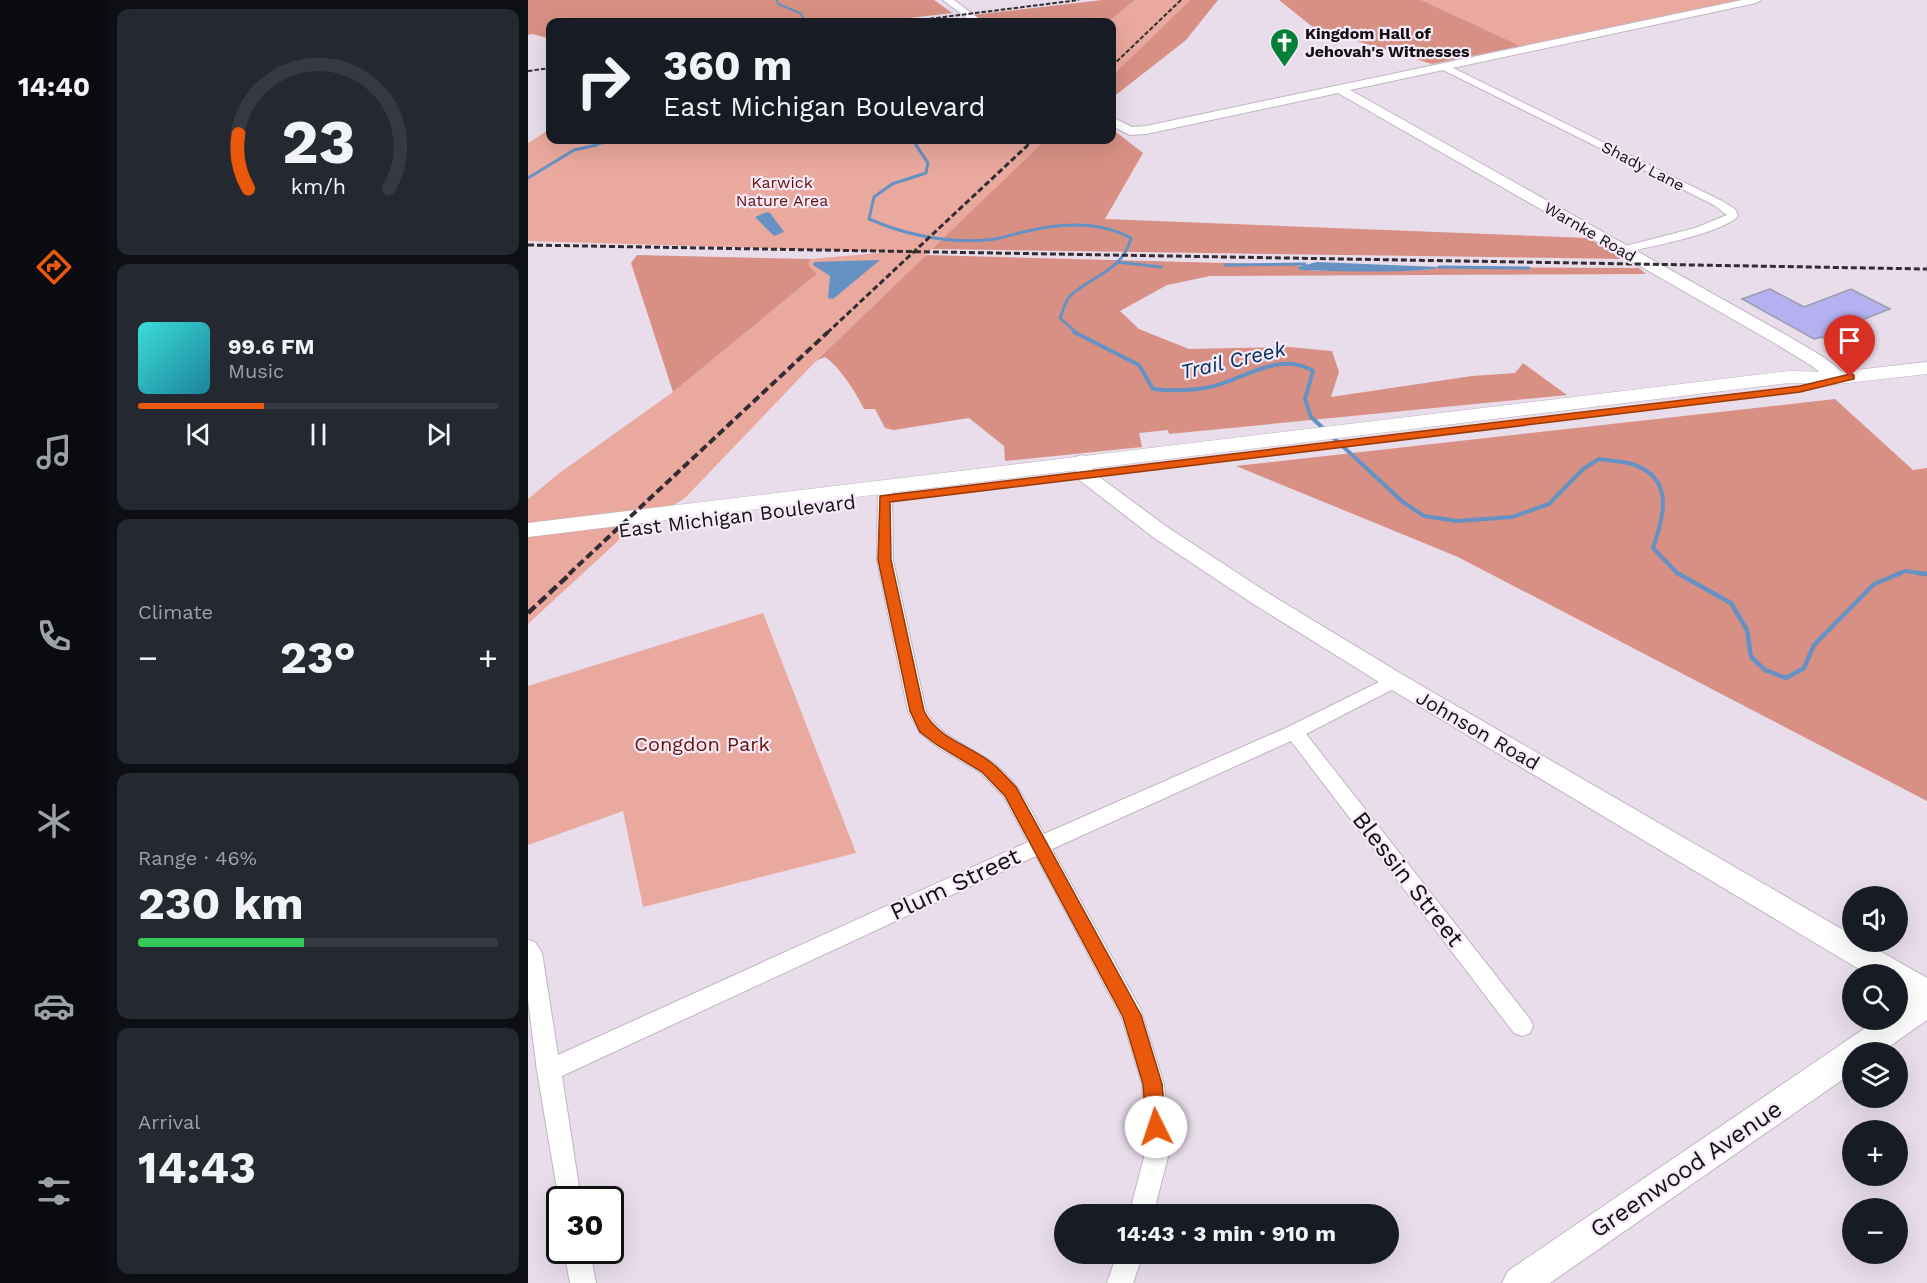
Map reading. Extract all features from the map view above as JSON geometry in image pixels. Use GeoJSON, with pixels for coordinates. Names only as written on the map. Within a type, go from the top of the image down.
{"type":"FeatureCollection","features":[{"type":"Feature","properties":{"kind":"main road","name":"East Michigan Boulevard"},"geometry":{"type":"LineString","coordinates":[[528,530],[884,492],[1284,445],[1789,377],[1838,378],[1927,368]]}},
{"type":"Feature","properties":{"kind":"main road","name":"East Michigan Boulevard"},"geometry":{"type":"LineString","coordinates":[[528,542],[884,492]]}},
{"type":"Feature","properties":{"kind":"street"},"geometry":{"type":"LineString","coordinates":[[948,0],[973,18]]}},
{"type":"Feature","properties":{"kind":"street"},"geometry":{"type":"LineString","coordinates":[[1116,123],[1130,131],[1146,130],[1756,0]]}},
{"type":"Feature","properties":{"kind":"street","name":"Shady Lane"},"geometry":{"type":"LineString","coordinates":[[1444,67],[1718,204],[1731,211],[1733,216],[1715,224],[1622,250]]}},
{"type":"Feature","properties":{"kind":"street","name":"Warnke Road"},"geometry":{"type":"LineString","coordinates":[[1340,89],[1782,340],[1818,362],[1838,378]]}},
{"type":"Feature","properties":{"kind":"street","name":"Johnson Road"},"geometry":{"type":"LineString","coordinates":[[1084,468],[1184,548],[1395,681],[1876,964]]}},
{"type":"Feature","properties":{"kind":"street"},"geometry":{"type":"LineString","coordinates":[[884,492],[885,560],[917,711],[926,728],[942,741],[987,768],[1011,792],[1132,1015],[1153,1084],[1158,1149],[1144,1204]]}},
{"type":"Feature","properties":{"kind":"street","name":"Plum Street"},"geometry":{"type":"LineString","coordinates":[[548,1071],[1040,845],[1294,732],[1395,681]]}},
{"type":"Feature","properties":{"kind":"street","name":"Blessin Street"},"geometry":{"type":"LineString","coordinates":[[1294,732],[1522,1026]]}},
{"type":"Feature","properties":{"kind":"street"},"geometry":{"type":"LineString","coordinates":[[528,949],[532,953],[567,1186]]}},
{"type":"Feature","properties":{"kind":"street","name":"Johnson Road"},"geometry":{"type":"LineString","coordinates":[[1908,983],[1927,994]]}},
{"type":"Feature","properties":{"kind":"street","name":"Greenwood Avenue"},"geometry":{"type":"LineString","coordinates":[[1872,1042],[1927,1004]]}},
{"type":"Feature","properties":{"kind":"street","name":"Greenwood Avenue"},"geometry":{"type":"LineString","coordinates":[[1520,1283],[1842,1062]]}},
{"type":"Feature","properties":{"kind":"street"},"geometry":{"type":"LineString","coordinates":[[580,1264],[583,1283]]}},
{"type":"Feature","properties":{"kind":"street"},"geometry":{"type":"LineString","coordinates":[[1120,1283],[1127,1264]]}},
{"type":"Feature","properties":{"kind":"green space"},"geometry":{"type":"Polygon","coordinates":[[[1135,0],[1190,0],[1116,72],[1116,18],[1113,18],[1135,0]]]}},
{"type":"Feature","properties":{"kind":"green space"},"geometry":{"type":"Polygon","coordinates":[[[1421,0],[1739,0],[1521,46],[1421,0]]]}},
{"type":"Feature","properties":{"kind":"green space","name":"Karwick Nature Area"},"geometry":{"type":"Polygon","coordinates":[[[546,132],[546,144],[1041,144],[816,361],[685,498],[619,540],[528,624],[528,499],[558,474],[673,392],[817,274],[809,266],[810,259],[889,252],[528,241],[528,143],[546,132]]]}},
{"type":"Feature","properties":{"kind":"green space","name":"Congdon Park"},"geometry":{"type":"Polygon","coordinates":[[[763,613],[856,853],[643,907],[623,811],[528,845],[528,686],[763,613]]]}},
{"type":"Feature","properties":{"kind":"shaded area"},"geometry":{"type":"Polygon","coordinates":[[[528,0],[934,0],[952,13],[910,18],[546,18],[546,38],[528,35],[528,0]]]}},
{"type":"Feature","properties":{"kind":"shaded area"},"geometry":{"type":"Polygon","coordinates":[[[1102,0],[1135,0],[1113,18],[966,18],[963,16],[1102,0]]]}},
{"type":"Feature","properties":{"kind":"shaded area"},"geometry":{"type":"Polygon","coordinates":[[[1190,0],[1218,0],[1186,40],[1116,95],[1116,72],[1190,0]]]}},
{"type":"Feature","properties":{"kind":"shaded area"},"geometry":{"type":"Polygon","coordinates":[[[1279,0],[1421,0],[1521,46],[1432,64],[1314,28],[1279,0]]]}},
{"type":"Feature","properties":{"kind":"shaded area"},"geometry":{"type":"Polygon","coordinates":[[[1116,132],[1143,153],[1105,219],[1588,238],[1623,259],[932,249],[1041,144],[1116,144],[1116,132]]]}},
{"type":"Feature","properties":{"kind":"shaded area"},"geometry":{"type":"Polygon","coordinates":[[[637,255],[810,259],[809,266],[817,274],[673,392],[631,263],[637,255]]]}},
{"type":"Feature","properties":{"kind":"shaded area"},"geometry":{"type":"Polygon","coordinates":[[[926,255],[1300,265],[1298,267],[1314,271],[1426,270],[1439,267],[1639,268],[1646,274],[1210,276],[1167,285],[1120,311],[1139,329],[1189,349],[1289,347],[1332,351],[1339,372],[1331,397],[1472,376],[1515,373],[1523,363],[1567,395],[1169,434],[1168,430],[1139,433],[1142,447],[1005,461],[1004,446],[969,418],[894,430],[885,428],[875,409],[864,409],[847,381],[831,361],[825,357],[816,361],[926,255]]]}},
{"type":"Feature","properties":{"kind":"shaded area"},"geometry":{"type":"Polygon","coordinates":[[[1835,399],[1913,470],[1927,468],[1927,801],[1458,557],[1236,466],[1835,399]]]}},
{"type":"Feature","properties":{"kind":"water"},"geometry":{"type":"Polygon","coordinates":[[[767,212],[784,232],[774,236],[755,217],[767,212]]]}},
{"type":"Feature","properties":{"kind":"water"},"geometry":{"type":"Polygon","coordinates":[[[880,260],[833,299],[828,298],[830,276],[813,265],[814,262],[880,260]]]}},
{"type":"Feature","properties":{"kind":"water"},"geometry":{"type":"Polygon","coordinates":[[[1317,262],[1439,267],[1415,271],[1373,272],[1301,270],[1297,267],[1317,262]]]}},
{"type":"Feature","properties":{"kind":"building"},"geometry":{"type":"Polygon","coordinates":[[[1770,289],[1804,307],[1851,289],[1890,309],[1849,325],[1868,334],[1839,346],[1822,337],[1814,339],[1742,299],[1770,289]]]}},
{"type":"Feature","properties":{"kind":"waterway","name":"Trail Creek"},"geometry":{"type":"LineString","coordinates":[[777,0],[778,4],[800,13],[803,18]]}},
{"type":"Feature","properties":{"kind":"waterway"},"geometry":{"type":"LineString","coordinates":[[591,146],[600,144]]}},
{"type":"Feature","properties":{"kind":"waterway"},"geometry":{"type":"LineString","coordinates":[[528,178],[574,150],[597,145]]}},
{"type":"Feature","properties":{"kind":"waterway","name":"Trail Creek"},"geometry":{"type":"LineString","coordinates":[[916,145],[928,163],[926,173],[892,184],[874,197],[869,219],[927,237],[972,241],[1064,225],[1105,228],[1131,238],[1127,249],[1117,262]]}},
{"type":"Feature","properties":{"kind":"waterway","name":"Trail Creek"},"geometry":{"type":"LineString","coordinates":[[1077,333],[1060,318],[1067,301],[1078,289],[1117,262]]}},
{"type":"Feature","properties":{"kind":"waterway"},"geometry":{"type":"LineString","coordinates":[[1117,262],[1161,267]]}},
{"type":"Feature","properties":{"kind":"waterway"},"geometry":{"type":"LineString","coordinates":[[1225,265],[1305,264]]}},
{"type":"Feature","properties":{"kind":"waterway"},"geometry":{"type":"LineString","coordinates":[[1439,267],[1529,268]]}},
{"type":"Feature","properties":{"kind":"waterway","name":"Trail Creek"},"geometry":{"type":"LineString","coordinates":[[1074,332],[1139,365],[1153,389],[1182,390],[1210,387],[1275,365],[1300,365],[1313,371],[1305,399],[1311,417],[1403,502],[1424,516],[1457,521],[1512,517],[1549,504],[1583,469],[1599,459],[1632,464],[1646,470],[1655,478],[1660,488],[1663,511],[1653,548],[1677,573]]}},
{"type":"Feature","properties":{"kind":"waterway","name":"Trail Creek"},"geometry":{"type":"LineString","coordinates":[[1897,574],[1905,571],[1927,574],[1917,573]]}},
{"type":"Feature","properties":{"kind":"waterway","name":"Trail Creek"},"geometry":{"type":"LineString","coordinates":[[1677,573],[1731,603],[1747,630],[1751,657],[1765,670],[1786,678],[1804,668],[1814,645],[1874,584],[1901,573]]}},
{"type":"Feature","properties":{"kind":"railway"},"geometry":{"type":"LineString","coordinates":[[936,18],[1079,0]]}},
{"type":"Feature","properties":{"kind":"railway"},"geometry":{"type":"LineString","coordinates":[[1116,62],[1181,0]]}},
{"type":"Feature","properties":{"kind":"railway"},"geometry":{"type":"LineString","coordinates":[[528,71],[546,69]]}},
{"type":"Feature","properties":{"kind":"railway"},"geometry":{"type":"LineString","coordinates":[[914,252],[1028,145]]}},
{"type":"Feature","properties":{"kind":"railway"},"geometry":{"type":"LineString","coordinates":[[528,245],[914,252]]}},
{"type":"Feature","properties":{"kind":"railway"},"geometry":{"type":"LineString","coordinates":[[827,333],[914,252]]}},
{"type":"Feature","properties":{"kind":"railway"},"geometry":{"type":"LineString","coordinates":[[914,252],[1927,269]]}},
{"type":"Feature","properties":{"kind":"railway"},"geometry":{"type":"LineString","coordinates":[[569,574],[828,332]]}},
{"type":"Feature","properties":{"kind":"railway"},"geometry":{"type":"LineString","coordinates":[[528,613],[571,573]]}},
{"type":"Feature","properties":{"kind":"place","name":"Kingdom Hall of Jehovah's Witnesses"},"geometry":{"type":"Point","coordinates":[1284,68]}},
{"type":"Feature","properties":{"kind":"route"},"geometry":{"type":"LineString","coordinates":[[1156,1127],[1153,1084],[1132,1015],[1011,792],[987,768],[942,741],[926,728],[917,711],[909,682],[885,560],[884,499],[1800,389],[1838,378],[1850,377]]}}]}
